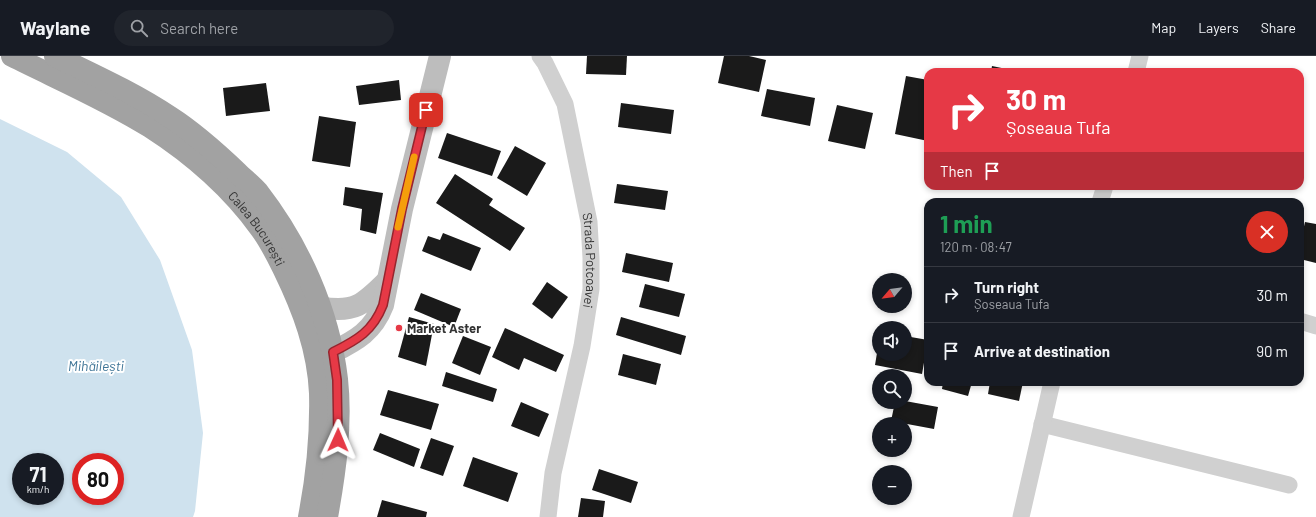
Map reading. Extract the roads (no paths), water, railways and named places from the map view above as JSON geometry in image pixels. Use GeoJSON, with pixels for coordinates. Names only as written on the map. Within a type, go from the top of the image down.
{"type":"FeatureCollection","features":[{"type":"Feature","properties":{"kind":"highway","name":"Calea București"},"geometry":{"type":"LineString","coordinates":[[12,56],[112,106],[150,127],[183,150],[214,176],[240,203],[261,229],[278,258],[294,292],[308,326],[315,357],[320,392],[320,433],[316,480],[309,517]]}},
{"type":"Feature","properties":{"kind":"highway","name":"Calea București"},"geometry":{"type":"LineString","coordinates":[[56,56],[115,85],[170,117],[215,151],[257,190],[289,237],[309,278],[320,307],[333,352],[337,380],[338,440],[335,476],[328,517]]}},
{"type":"Feature","properties":{"kind":"main road"},"geometry":{"type":"LineString","coordinates":[[333,352],[359,337],[369,328],[378,318],[383,305],[402,209],[440,56]]}},
{"type":"Feature","properties":{"kind":"main road"},"geometry":{"type":"LineString","coordinates":[[320,307],[340,310],[352,308],[368,301],[387,281]]}},
{"type":"Feature","properties":{"kind":"street","name":"Strada Potcoavei"},"geometry":{"type":"LineString","coordinates":[[540,56],[545,62],[565,104],[589,222],[591,273],[591,289],[582,346],[552,473],[548,517]]}},
{"type":"Feature","properties":{"kind":"street"},"geometry":{"type":"LineString","coordinates":[[1137,68],[1140,56]]}},
{"type":"Feature","properties":{"kind":"street"},"geometry":{"type":"LineString","coordinates":[[1304,322],[1316,326]]}},
{"type":"Feature","properties":{"kind":"street"},"geometry":{"type":"LineString","coordinates":[[1021,517],[1051,386]]}},
{"type":"Feature","properties":{"kind":"street"},"geometry":{"type":"LineString","coordinates":[[1042,424],[1289,485]]}},
{"type":"Feature","properties":{"kind":"water","name":"Mihăilești"},"geometry":{"type":"Polygon","coordinates":[[[0,119],[67,152],[121,197],[160,260],[192,350],[203,433],[195,511],[193,517],[0,517],[0,119]]]}},
{"type":"Feature","properties":{"kind":"place","name":"Market Aster"},"geometry":{"type":"Point","coordinates":[399,328]}}]}
